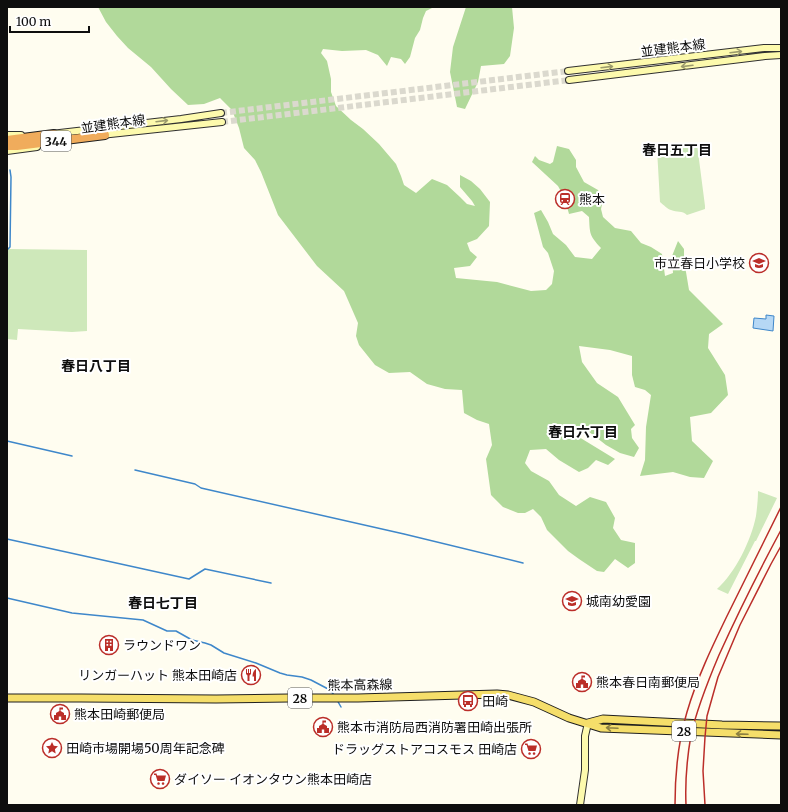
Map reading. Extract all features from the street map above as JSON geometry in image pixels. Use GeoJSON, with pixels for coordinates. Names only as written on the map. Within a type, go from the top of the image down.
{"type":"FeatureCollection","features":[{"type":"Feature","properties":{"kind":"highway","name":"344"},"geometry":{"type":"LineString","coordinates":[[7,140],[54,134]]}},
{"type":"Feature","properties":{"kind":"highway","name":"344"},"geometry":{"type":"LineString","coordinates":[[7,146],[104,135]]}},
{"type":"Feature","properties":{"kind":"main road","name":"並建熊本線"},"geometry":{"type":"LineString","coordinates":[[568,71],[764,48],[781,48]]}},
{"type":"Feature","properties":{"kind":"main road","name":"並建熊本線"},"geometry":{"type":"LineString","coordinates":[[569,80],[781,55]]}},
{"type":"Feature","properties":{"kind":"main road","name":"並建熊本線"},"geometry":{"type":"LineString","coordinates":[[7,135],[54,134],[221,113]]}},
{"type":"Feature","properties":{"kind":"main road","name":"並建熊本線"},"geometry":{"type":"LineString","coordinates":[[7,151],[27,149],[104,135],[222,122]]}},
{"type":"Feature","properties":{"kind":"main road","name":"熊本高森線"},"geometry":{"type":"LineString","coordinates":[[7,698],[358,698],[497,694],[508,695],[534,702],[569,718],[601,728],[781,735]]}},
{"type":"Feature","properties":{"kind":"main road","name":"熊本高森線"},"geometry":{"type":"LineString","coordinates":[[588,723],[604,719],[722,725],[781,726]]}},
{"type":"Feature","properties":{"kind":"main road"},"geometry":{"type":"LineString","coordinates":[[580,805],[585,770],[585,736],[588,723]]}},
{"type":"Feature","properties":{"kind":"green space"},"geometry":{"type":"Polygon","coordinates":[[[98,7],[434,7],[426,11],[420,30],[415,38],[410,57],[405,64],[401,59],[391,57],[387,66],[378,55],[366,50],[342,51],[323,49],[321,53],[327,61],[331,79],[331,92],[336,106],[379,144],[396,164],[404,185],[416,193],[432,179],[447,185],[467,204],[475,206],[460,187],[460,175],[471,181],[480,189],[490,202],[489,226],[477,239],[467,243],[470,251],[477,257],[470,266],[454,268],[456,278],[497,282],[531,291],[546,290],[552,284],[554,271],[548,253],[543,247],[534,213],[541,210],[553,234],[566,245],[575,257],[592,259],[601,248],[591,234],[589,217],[582,211],[569,214],[565,199],[558,186],[532,162],[535,156],[539,160],[550,164],[553,162],[557,146],[569,149],[576,160],[576,167],[584,182],[598,190],[603,200],[601,209],[603,217],[615,228],[631,231],[641,243],[662,254],[665,276],[673,273],[672,256],[678,241],[684,249],[684,264],[689,290],[723,324],[709,334],[708,348],[725,375],[728,395],[711,413],[690,417],[692,441],[713,461],[704,478],[690,477],[673,472],[640,476],[645,460],[646,427],[651,395],[645,390],[635,387],[632,375],[632,356],[610,350],[579,346],[582,362],[597,383],[618,397],[635,425],[631,429],[632,438],[639,448],[634,457],[620,453],[606,445],[588,431],[575,429],[574,434],[615,459],[608,465],[596,460],[588,468],[579,472],[559,460],[546,449],[530,450],[525,463],[531,471],[549,481],[559,495],[576,506],[590,497],[606,502],[615,518],[613,528],[621,540],[635,543],[635,563],[628,568],[615,559],[604,572],[597,571],[568,551],[547,530],[541,517],[533,509],[525,513],[518,513],[503,507],[491,495],[486,459],[492,445],[489,424],[464,413],[462,390],[445,389],[427,384],[410,372],[389,373],[375,365],[359,345],[356,336],[358,323],[344,291],[317,266],[278,215],[255,160],[244,148],[239,128],[232,110],[220,98],[204,104],[188,105],[151,67],[128,48],[106,22],[98,7]]]}},
{"type":"Feature","properties":{"kind":"green space"},"geometry":{"type":"Polygon","coordinates":[[[466,7],[512,7],[514,28],[510,56],[504,64],[481,66],[478,82],[465,109],[457,107],[450,72],[453,47],[466,7]]]}},
{"type":"Feature","properties":{"kind":"green space"},"geometry":{"type":"Polygon","coordinates":[[[697,144],[705,209],[687,215],[667,208],[660,202],[657,149],[659,147],[697,144]]]}},
{"type":"Feature","properties":{"kind":"green space"},"geometry":{"type":"Polygon","coordinates":[[[8,249],[87,250],[87,331],[72,332],[18,329],[17,340],[7,339],[8,249]]]}},
{"type":"Feature","properties":{"kind":"green space"},"geometry":{"type":"Polygon","coordinates":[[[758,491],[777,498],[728,594],[717,589],[730,574],[746,546],[754,526],[758,491]]]}},
{"type":"Feature","properties":{"kind":"water"},"geometry":{"type":"Polygon","coordinates":[[[766,315],[774,316],[773,331],[753,328],[754,318],[766,319],[766,315]]]}},
{"type":"Feature","properties":{"kind":"waterway"},"geometry":{"type":"LineString","coordinates":[[7,250],[10,247],[10,170]]}},
{"type":"Feature","properties":{"kind":"waterway"},"geometry":{"type":"LineString","coordinates":[[7,441],[72,456]]}},
{"type":"Feature","properties":{"kind":"waterway"},"geometry":{"type":"LineString","coordinates":[[135,470],[195,484],[201,488],[404,534],[523,563]]}},
{"type":"Feature","properties":{"kind":"waterway"},"geometry":{"type":"LineString","coordinates":[[7,539],[189,579],[205,569],[271,583]]}},
{"type":"Feature","properties":{"kind":"waterway"},"geometry":{"type":"LineString","coordinates":[[7,598],[72,613],[143,620],[167,631],[176,631],[192,640],[211,645],[224,653],[256,663],[280,673],[311,680],[330,690],[334,695]]}},
{"type":"Feature","properties":{"kind":"waterway"},"geometry":{"type":"LineString","coordinates":[[337,700],[341,707]]}},
{"type":"Feature","properties":{"kind":"tunnel"},"geometry":{"type":"LineString","coordinates":[[221,113],[568,71]]}},
{"type":"Feature","properties":{"kind":"tunnel"},"geometry":{"type":"LineString","coordinates":[[222,122],[569,80]]}},
{"type":"Feature","properties":{"kind":"railway"},"geometry":{"type":"LineString","coordinates":[[675,805],[676,770],[679,746],[695,687],[716,639],[781,507]]}},
{"type":"Feature","properties":{"kind":"railway"},"geometry":{"type":"LineString","coordinates":[[686,805],[688,752],[693,725],[726,639],[781,530]]}},
{"type":"Feature","properties":{"kind":"railway"},"geometry":{"type":"LineString","coordinates":[[705,805],[703,771],[707,716],[718,677],[740,625],[781,546]]}},
{"type":"Feature","properties":{"kind":"place","name":"熊本"},"geometry":{"type":"Point","coordinates":[565,199]}},
{"type":"Feature","properties":{"kind":"place","name":"市立春日小学校"},"geometry":{"type":"Point","coordinates":[759,263]}},
{"type":"Feature","properties":{"kind":"place","name":"城南幼愛園"},"geometry":{"type":"Point","coordinates":[572,601]}},
{"type":"Feature","properties":{"kind":"place","name":"ラウンドワン"},"geometry":{"type":"Point","coordinates":[109,645]}},
{"type":"Feature","properties":{"kind":"place","name":"リンガーハット 熊本田崎店"},"geometry":{"type":"Point","coordinates":[251,675]}},
{"type":"Feature","properties":{"kind":"place","name":"熊本春日南郵便局"},"geometry":{"type":"Point","coordinates":[582,682]}},
{"type":"Feature","properties":{"kind":"place","name":"田崎"},"geometry":{"type":"Point","coordinates":[468,701]}},
{"type":"Feature","properties":{"kind":"place","name":"熊本田崎郵便局"},"geometry":{"type":"Point","coordinates":[60,714]}},
{"type":"Feature","properties":{"kind":"place","name":"熊本市消防局西消防署田崎出張所"},"geometry":{"type":"Point","coordinates":[323,727]}},
{"type":"Feature","properties":{"kind":"place","name":"田崎市場開場50周年記念碑"},"geometry":{"type":"Point","coordinates":[52,748]}},
{"type":"Feature","properties":{"kind":"place","name":"ドラッグストアコスモス 田崎店"},"geometry":{"type":"Point","coordinates":[531,749]}},
{"type":"Feature","properties":{"kind":"place","name":"ダイソー イオンタウン熊本田崎店"},"geometry":{"type":"Point","coordinates":[160,779]}},
{"type":"Feature","properties":{"kind":"district","name":"春日五丁目"},"geometry":{"type":"Point","coordinates":[677,150]}},
{"type":"Feature","properties":{"kind":"district","name":"春日八丁目"},"geometry":{"type":"Point","coordinates":[96,366]}},
{"type":"Feature","properties":{"kind":"district","name":"春日六丁目"},"geometry":{"type":"Point","coordinates":[583,432]}},
{"type":"Feature","properties":{"kind":"district","name":"春日七丁目"},"geometry":{"type":"Point","coordinates":[163,603]}}]}
